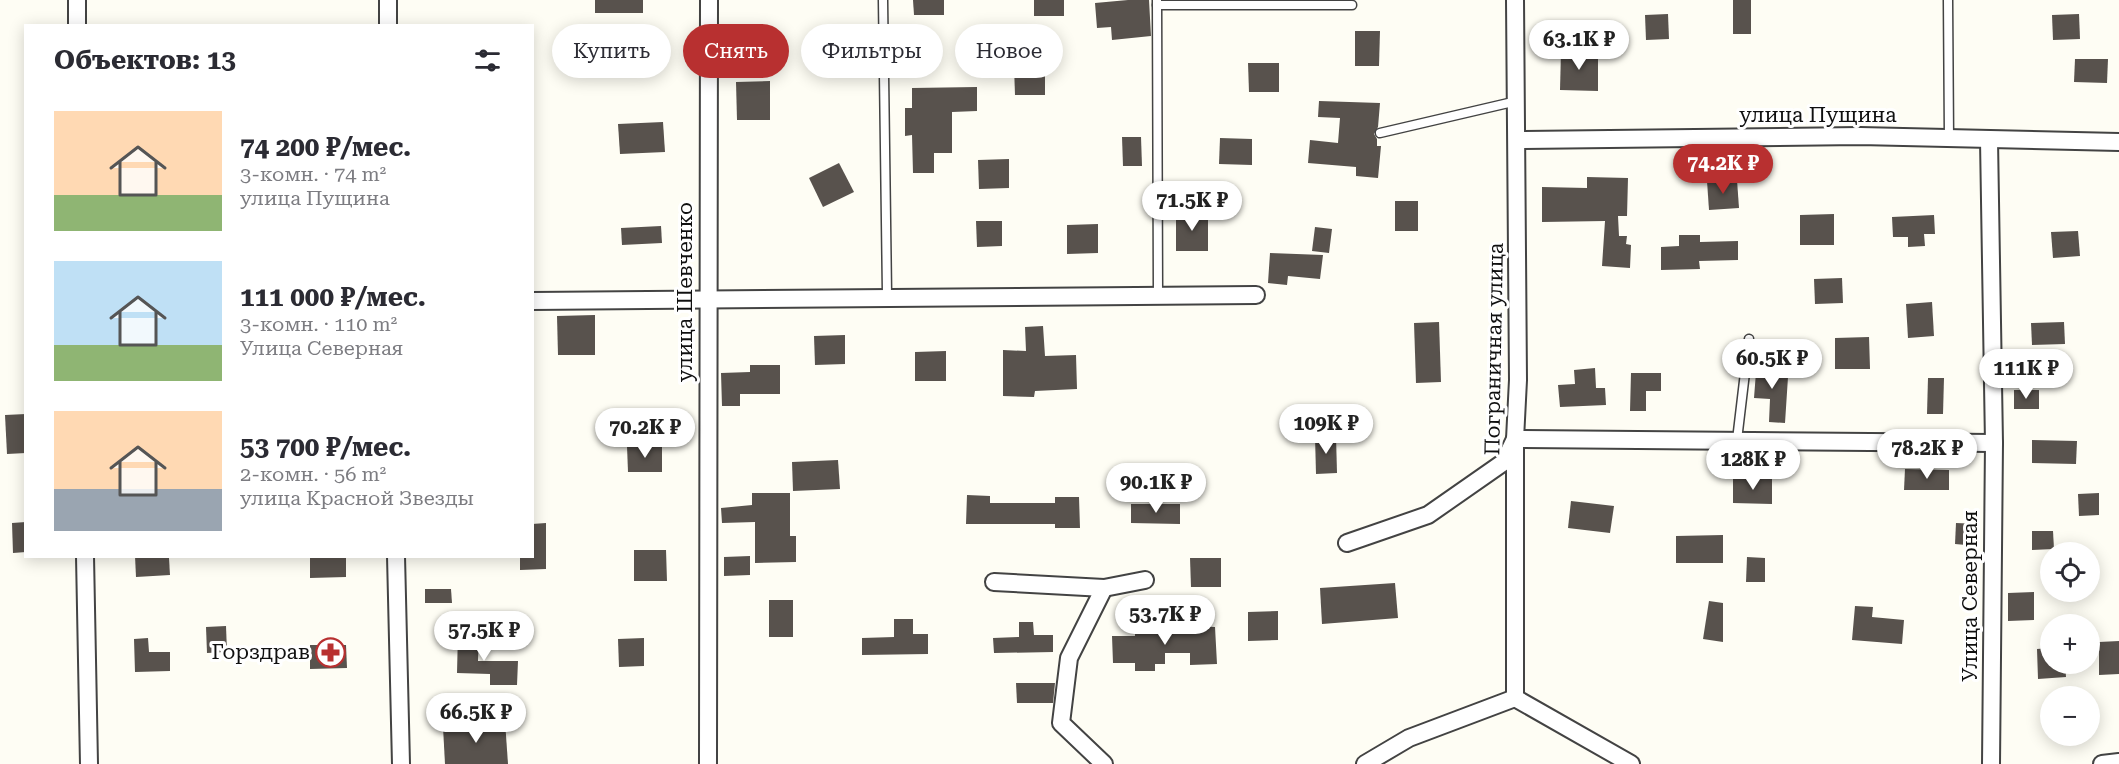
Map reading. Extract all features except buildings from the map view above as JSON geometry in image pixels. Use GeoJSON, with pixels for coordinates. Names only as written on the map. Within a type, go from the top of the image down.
{"type":"FeatureCollection","features":[{"type":"Feature","properties":{"kind":"street"},"geometry":{"type":"LineString","coordinates":[[77,0],[77,24]]}},
{"type":"Feature","properties":{"kind":"street"},"geometry":{"type":"LineString","coordinates":[[388,0],[388,24]]}},
{"type":"Feature","properties":{"kind":"street","name":"улица Шевченко"},"geometry":{"type":"LineString","coordinates":[[708,764],[709,0]]}},
{"type":"Feature","properties":{"kind":"street","name":"Пограничная улица"},"geometry":{"type":"LineString","coordinates":[[1515,0],[1518,140],[1515,698]]}},
{"type":"Feature","properties":{"kind":"street","name":"улица Пущина"},"geometry":{"type":"LineString","coordinates":[[1518,140],[1860,135],[2119,142]]}},
{"type":"Feature","properties":{"kind":"street","name":"Улица Северная"},"geometry":{"type":"LineString","coordinates":[[1989,140],[1994,442],[1991,764]]}},
{"type":"Feature","properties":{"kind":"street"},"geometry":{"type":"LineString","coordinates":[[534,301],[1256,295]]}},
{"type":"Feature","properties":{"kind":"street"},"geometry":{"type":"LineString","coordinates":[[1347,543],[1428,515],[1504,462],[1515,439],[1994,442]]}},
{"type":"Feature","properties":{"kind":"street"},"geometry":{"type":"LineString","coordinates":[[86,558],[88,764]]}},
{"type":"Feature","properties":{"kind":"street"},"geometry":{"type":"LineString","coordinates":[[396,558],[401,764]]}},
{"type":"Feature","properties":{"kind":"street"},"geometry":{"type":"LineString","coordinates":[[994,582],[1104,588],[1145,580]]}},
{"type":"Feature","properties":{"kind":"street"},"geometry":{"type":"LineString","coordinates":[[1104,588],[1069,658],[1061,723],[1104,764]]}},
{"type":"Feature","properties":{"kind":"street"},"geometry":{"type":"LineString","coordinates":[[1365,764],[1409,738],[1515,698],[1631,764]]}},
{"type":"Feature","properties":{"kind":"street"},"geometry":{"type":"LineString","coordinates":[[2102,764],[2119,762]]}},
{"type":"Feature","properties":{"kind":"lane"},"geometry":{"type":"LineString","coordinates":[[883,0],[887,294]]}},
{"type":"Feature","properties":{"kind":"lane"},"geometry":{"type":"LineString","coordinates":[[1948,0],[1949,138]]}},
{"type":"Feature","properties":{"kind":"lane"},"geometry":{"type":"LineString","coordinates":[[1158,296],[1157,2],[1352,5]]}},
{"type":"Feature","properties":{"kind":"lane"},"geometry":{"type":"LineString","coordinates":[[1380,134],[1517,101]]}},
{"type":"Feature","properties":{"kind":"lane"},"geometry":{"type":"LineString","coordinates":[[1737,440],[1749,339]]}},
{"type":"Feature","properties":{"kind":"place","name":"Горздрав"},"geometry":{"type":"Point","coordinates":[331,652]}}]}
